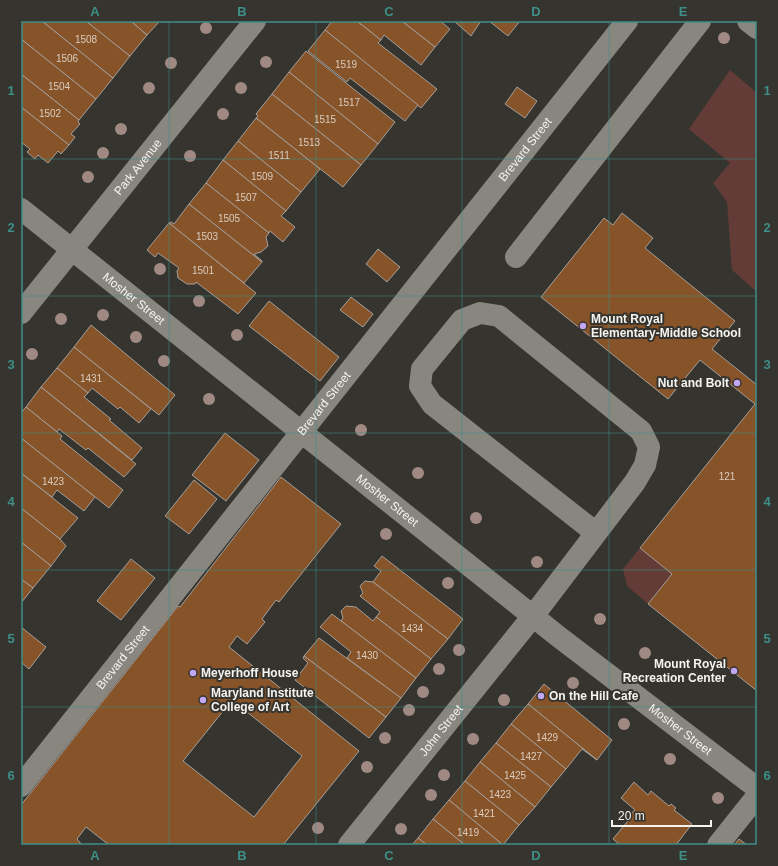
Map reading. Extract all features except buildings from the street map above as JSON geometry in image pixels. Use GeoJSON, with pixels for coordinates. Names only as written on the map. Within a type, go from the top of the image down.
{"type":"FeatureCollection","features":[{"type":"Feature","properties":{"kind":"street","name":"Park Avenue"},"geometry":{"type":"LineString","coordinates":[[21,313],[255,21]]}},
{"type":"Feature","properties":{"kind":"street","name":"Brevard Street"},"geometry":{"type":"LineString","coordinates":[[21,786],[628,21]]}},
{"type":"Feature","properties":{"kind":"street"},"geometry":{"type":"LineString","coordinates":[[516,257],[700,21]]}},
{"type":"Feature","properties":{"kind":"street"},"geometry":{"type":"LineString","coordinates":[[748,21],[757,28]]}},
{"type":"Feature","properties":{"kind":"street","name":"Mosher Street"},"geometry":{"type":"LineString","coordinates":[[21,209],[533,616],[757,788]]}},
{"type":"Feature","properties":{"kind":"street","name":"John Street"},"geometry":{"type":"LineString","coordinates":[[350,845],[533,616],[635,482],[645,465],[649,447],[641,431],[499,316],[480,313],[462,320],[422,369],[420,386],[432,404],[596,533]]}},
{"type":"Feature","properties":{"kind":"street"},"geometry":{"type":"LineString","coordinates":[[718,845],[757,796]]}},
{"type":"Feature","properties":{"kind":"shaded area"},"geometry":{"type":"Polygon","coordinates":[[[730,70],[757,93],[757,292],[732,270],[727,202],[713,183],[730,163],[689,129],[730,70]]]}},
{"type":"Feature","properties":{"kind":"shaded area"},"geometry":{"type":"Polygon","coordinates":[[[640,548],[672,574],[648,604],[627,586],[623,569],[640,548]]]}},
{"type":"Feature","properties":{"kind":"place","name":"Mount Royal Elementary-Middle School"},"geometry":{"type":"Point","coordinates":[583,326]}},
{"type":"Feature","properties":{"kind":"place","name":"Nut and Bolt"},"geometry":{"type":"Point","coordinates":[737,383]}},
{"type":"Feature","properties":{"kind":"place","name":"Mount Royal Recreation Center"},"geometry":{"type":"Point","coordinates":[734,671]}},
{"type":"Feature","properties":{"kind":"place","name":"Meyerhoff House"},"geometry":{"type":"Point","coordinates":[193,673]}},
{"type":"Feature","properties":{"kind":"place","name":"On the Hill Cafe"},"geometry":{"type":"Point","coordinates":[541,696]}},
{"type":"Feature","properties":{"kind":"place","name":"Maryland Institute College of Art"},"geometry":{"type":"Point","coordinates":[203,700]}}]}
